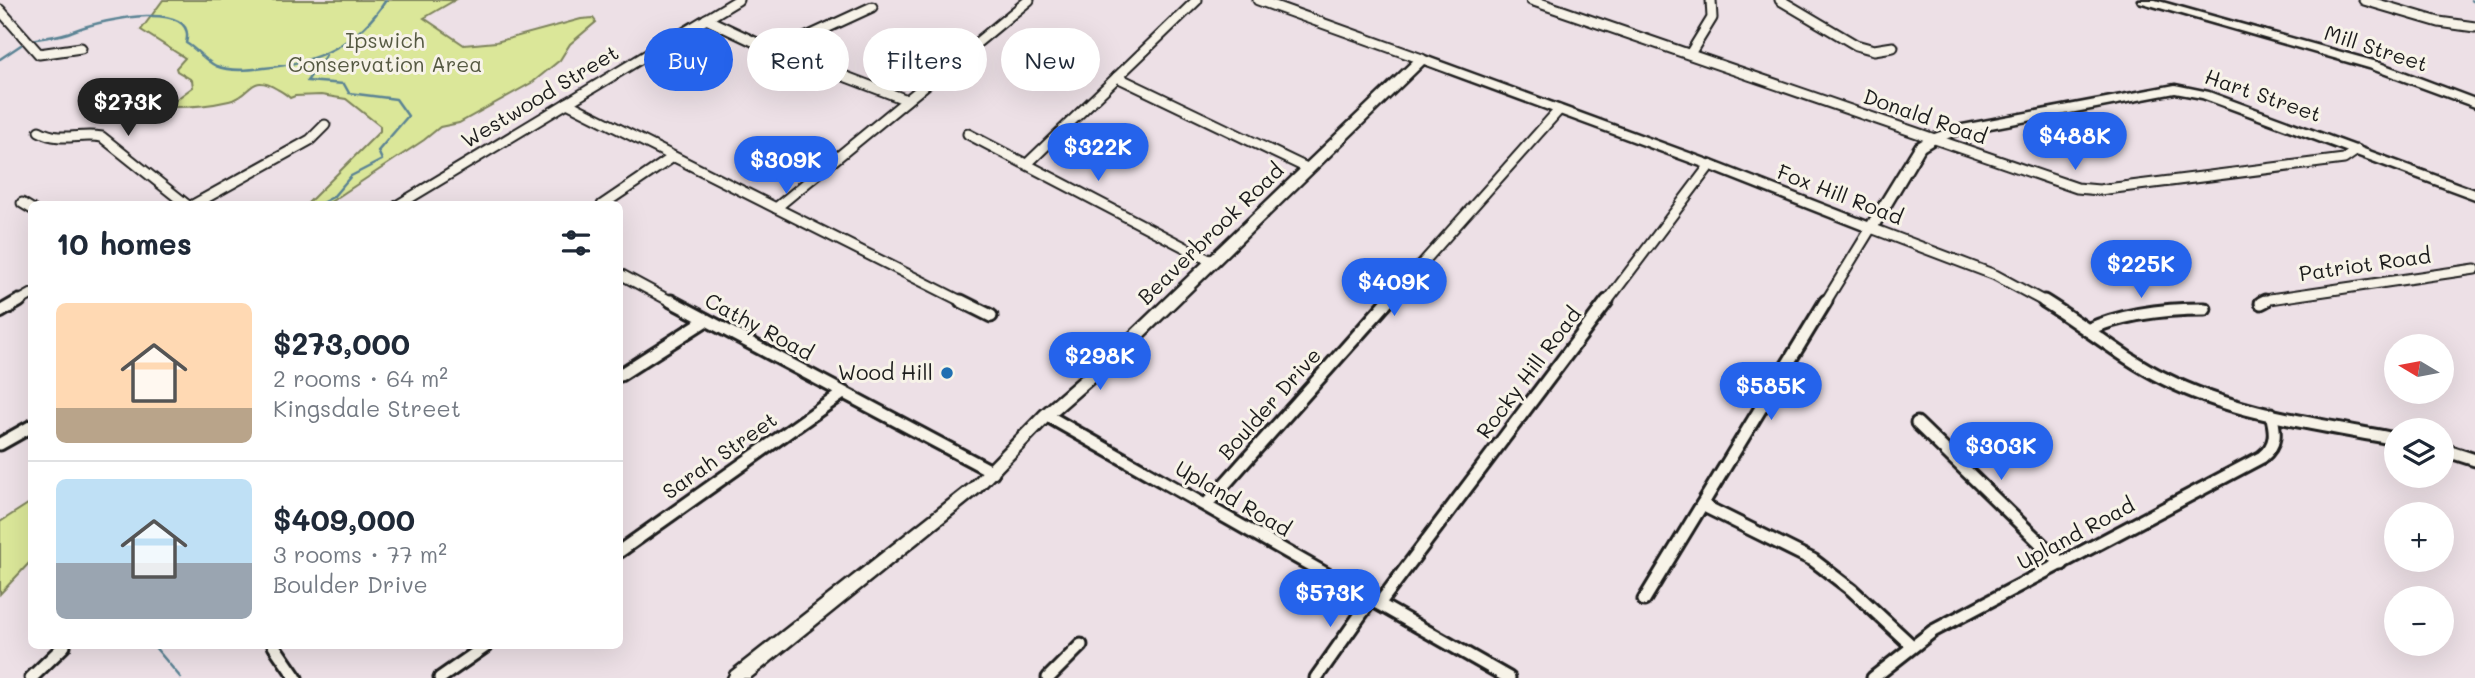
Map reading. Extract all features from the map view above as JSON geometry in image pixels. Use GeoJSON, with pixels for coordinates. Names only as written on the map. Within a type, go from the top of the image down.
{"type":"FeatureCollection","features":[{"type":"Feature","properties":{"kind":"street","name":"Westwood Street"},"geometry":{"type":"LineString","coordinates":[[405,201],[738,0]]}},
{"type":"Feature","properties":{"kind":"street"},"geometry":{"type":"LineString","coordinates":[[776,208],[1029,0]]}},
{"type":"Feature","properties":{"kind":"street"},"geometry":{"type":"LineString","coordinates":[[1028,163],[1197,0]]}},
{"type":"Feature","properties":{"kind":"street","name":"Fox Hill Road"},"geometry":{"type":"LineString","coordinates":[[1258,0],[1710,165],[2019,287],[2136,364],[2175,385],[2214,400],[2384,437]]}},
{"type":"Feature","properties":{"kind":"street","name":"Donald Road"},"geometry":{"type":"LineString","coordinates":[[1531,0],[2068,186],[2091,190],[2345,159],[2357,150]]}},
{"type":"Feature","properties":{"kind":"street"},"geometry":{"type":"LineString","coordinates":[[1690,54],[1712,18],[1710,0]]}},
{"type":"Feature","properties":{"kind":"street"},"geometry":{"type":"LineString","coordinates":[[1780,0],[1856,45],[1874,50],[1893,47]]}},
{"type":"Feature","properties":{"kind":"street","name":"Mill Street"},"geometry":{"type":"LineString","coordinates":[[2143,0],[2373,65],[2475,103]]}},
{"type":"Feature","properties":{"kind":"street"},"geometry":{"type":"LineString","coordinates":[[2364,0],[2438,22],[2475,27]]}},
{"type":"Feature","properties":{"kind":"street"},"geometry":{"type":"LineString","coordinates":[[827,28],[872,7]]}},
{"type":"Feature","properties":{"kind":"street"},"geometry":{"type":"LineString","coordinates":[[0,10],[38,54],[81,48]]}},
{"type":"Feature","properties":{"kind":"street"},"geometry":{"type":"LineString","coordinates":[[706,19],[747,37]]}},
{"type":"Feature","properties":{"kind":"street","name":"Beaverbrook Road"},"geometry":{"type":"LineString","coordinates":[[737,678],[970,493],[1046,415],[1108,362],[1422,60]]}},
{"type":"Feature","properties":{"kind":"street"},"geometry":{"type":"LineString","coordinates":[[1117,77],[1309,169]]}},
{"type":"Feature","properties":{"kind":"street"},"geometry":{"type":"LineString","coordinates":[[849,78],[907,100]]}},
{"type":"Feature","properties":{"kind":"street","name":"Hart Street"},"geometry":{"type":"LineString","coordinates":[[1871,228],[1918,149],[1933,139],[1958,130],[2175,89],[2200,93],[2475,195]]}},
{"type":"Feature","properties":{"kind":"street"},"geometry":{"type":"LineString","coordinates":[[567,103],[991,316]]}},
{"type":"Feature","properties":{"kind":"street","name":"Boulder Drive"},"geometry":{"type":"LineString","coordinates":[[1206,505],[1559,110]]}},
{"type":"Feature","properties":{"kind":"street"},"geometry":{"type":"LineString","coordinates":[[200,201],[308,141],[326,125]]}},
{"type":"Feature","properties":{"kind":"street"},"geometry":{"type":"LineString","coordinates":[[39,131],[56,140],[86,135],[102,137],[182,201]]}},
{"type":"Feature","properties":{"kind":"street"},"geometry":{"type":"LineString","coordinates":[[968,134],[1213,262]]}},
{"type":"Feature","properties":{"kind":"street"},"geometry":{"type":"LineString","coordinates":[[608,201],[673,157]]}},
{"type":"Feature","properties":{"kind":"street","name":"Rocky Hill Road"},"geometry":{"type":"LineString","coordinates":[[1316,678],[1710,165]]}},
{"type":"Feature","properties":{"kind":"street"},"geometry":{"type":"LineString","coordinates":[[22,203],[28,207]]}},
{"type":"Feature","properties":{"kind":"street"},"geometry":{"type":"LineString","coordinates":[[1644,600],[1871,228]]}},
{"type":"Feature","properties":{"kind":"street","name":"Patriot Road"},"geometry":{"type":"LineString","coordinates":[[2261,303],[2475,269]]}},
{"type":"Feature","properties":{"kind":"street","name":"Cathy Road"},"geometry":{"type":"LineString","coordinates":[[623,276],[993,472]]}},
{"type":"Feature","properties":{"kind":"street"},"geometry":{"type":"LineString","coordinates":[[0,312],[28,296]]}},
{"type":"Feature","properties":{"kind":"street"},"geometry":{"type":"LineString","coordinates":[[2087,331],[2116,320],[2187,309],[2205,309]]}},
{"type":"Feature","properties":{"kind":"street"},"geometry":{"type":"LineString","coordinates":[[623,373],[706,320]]}},
{"type":"Feature","properties":{"kind":"street","name":"Sarah Street"},"geometry":{"type":"LineString","coordinates":[[623,549],[844,393]]}},
{"type":"Feature","properties":{"kind":"street","name":"Upland Road"},"geometry":{"type":"LineString","coordinates":[[1873,678],[1911,645],[1933,631],[2267,454],[2275,441],[2271,414]]}},
{"type":"Feature","properties":{"kind":"street","name":"Upland Road"},"geometry":{"type":"LineString","coordinates":[[1046,415],[1509,678]]}},
{"type":"Feature","properties":{"kind":"street"},"geometry":{"type":"LineString","coordinates":[[1917,423],[2062,564]]}},
{"type":"Feature","properties":{"kind":"street"},"geometry":{"type":"LineString","coordinates":[[0,444],[28,428]]}},
{"type":"Feature","properties":{"kind":"street"},"geometry":{"type":"LineString","coordinates":[[2454,453],[2475,460]]}},
{"type":"Feature","properties":{"kind":"street"},"geometry":{"type":"LineString","coordinates":[[1702,505],[1798,551],[1823,567],[1911,645]]}},
{"type":"Feature","properties":{"kind":"street"},"geometry":{"type":"LineString","coordinates":[[1048,678],[1081,645]]}},
{"type":"Feature","properties":{"kind":"street"},"geometry":{"type":"LineString","coordinates":[[31,678],[61,649]]}},
{"type":"Feature","properties":{"kind":"street"},"geometry":{"type":"LineString","coordinates":[[276,649],[296,678]]}},
{"type":"Feature","properties":{"kind":"street"},"geometry":{"type":"LineString","coordinates":[[440,678],[482,649]]}},
{"type":"Feature","properties":{"kind":"green space","name":"Ipswich Conservation Area"},"geometry":{"type":"Polygon","coordinates":[[[163,0],[455,0],[424,18],[464,45],[496,42],[581,19],[593,18],[596,22],[570,44],[560,60],[533,82],[459,123],[440,127],[332,201],[310,201],[380,131],[380,126],[346,99],[321,95],[290,98],[268,84],[261,83],[229,101],[173,107],[170,104],[193,87],[192,80],[176,68],[185,58],[141,30],[163,0]]]}},
{"type":"Feature","properties":{"kind":"green space"},"geometry":{"type":"Polygon","coordinates":[[[28,504],[28,564],[0,594],[0,522],[28,504]]]}},
{"type":"Feature","properties":{"kind":"waterway"},"geometry":{"type":"LineString","coordinates":[[36,39],[107,21],[147,16],[164,17],[178,21],[186,30],[186,43],[216,66],[233,70],[258,69],[301,62],[334,49],[362,29],[386,0]]}},
{"type":"Feature","properties":{"kind":"waterway"},"geometry":{"type":"LineString","coordinates":[[2471,0],[2475,2]]}},
{"type":"Feature","properties":{"kind":"waterway"},"geometry":{"type":"LineString","coordinates":[[0,59],[21,45]]}},
{"type":"Feature","properties":{"kind":"waterway"},"geometry":{"type":"LineString","coordinates":[[326,55],[307,81],[344,84],[349,93],[396,99],[408,116],[378,151],[382,160],[351,176],[333,197],[326,201]]}},
{"type":"Feature","properties":{"kind":"waterway"},"geometry":{"type":"LineString","coordinates":[[157,649],[181,678]]}},
{"type":"Feature","properties":{"kind":"place","name":"Wood Hill"},"geometry":{"type":"Point","coordinates":[947,373]}}]}
